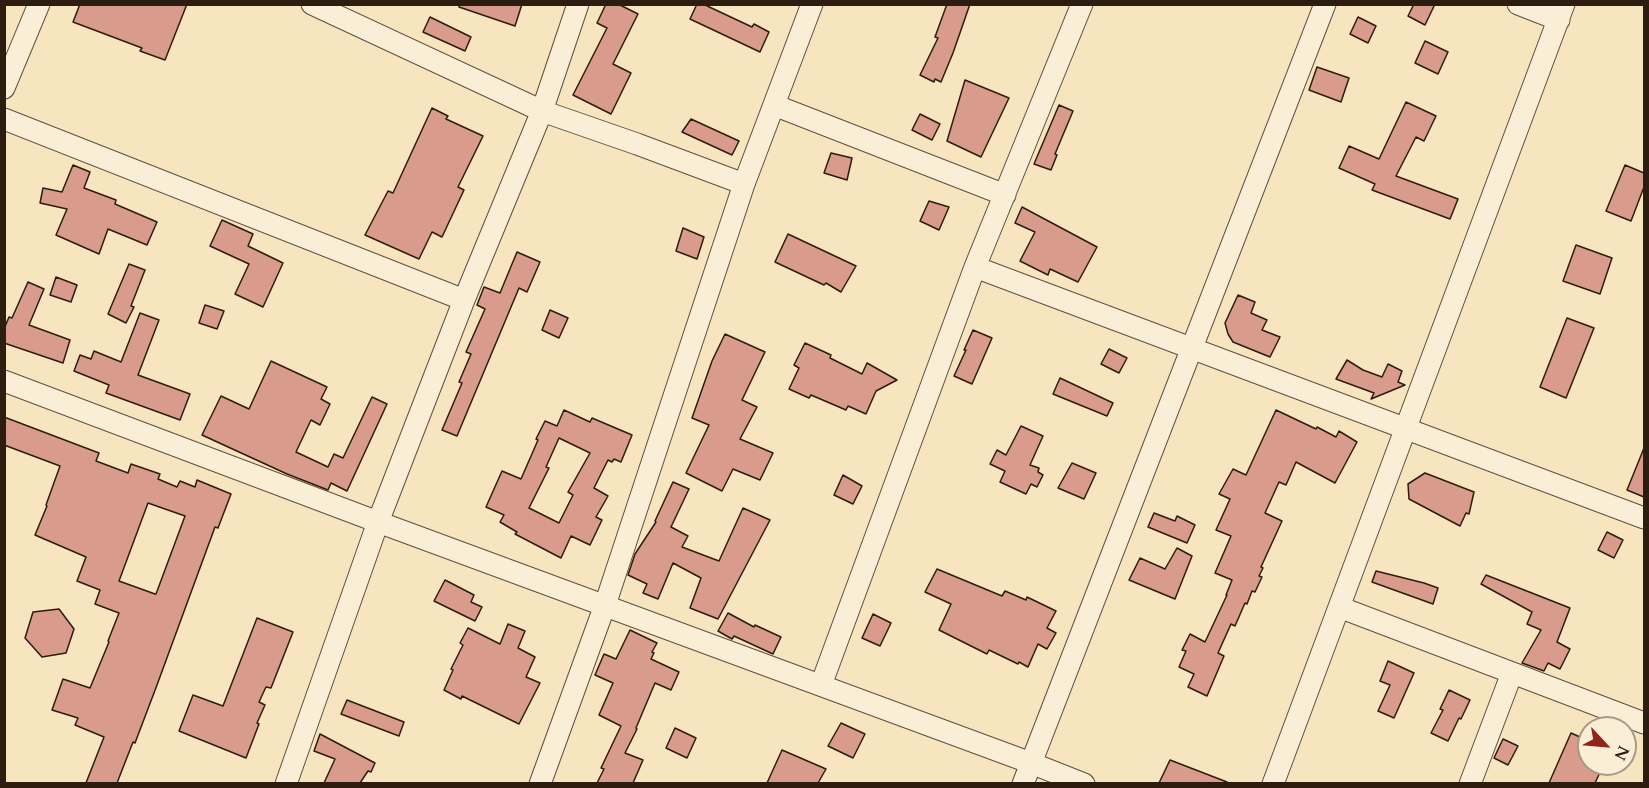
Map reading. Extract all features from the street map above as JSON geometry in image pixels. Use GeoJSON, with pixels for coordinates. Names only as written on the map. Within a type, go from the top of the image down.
{"type":"FeatureCollection","features":[{"type":"Feature","properties":{"kind":"street"},"geometry":{"type":"LineString","coordinates":[[4,88],[39,4]]}},
{"type":"Feature","properties":{"kind":"street"},"geometry":{"type":"LineString","coordinates":[[312,4],[542,111],[744,184]]}},
{"type":"Feature","properties":{"kind":"street"},"geometry":{"type":"LineString","coordinates":[[286,783],[378,522],[464,300],[542,111],[578,4]]}},
{"type":"Feature","properties":{"kind":"street"},"geometry":{"type":"LineString","coordinates":[[540,783],[605,605],[744,184],[812,4]]}},
{"type":"Feature","properties":{"kind":"street"},"geometry":{"type":"LineString","coordinates":[[821,685],[975,267],[1082,4]]}},
{"type":"Feature","properties":{"kind":"street"},"geometry":{"type":"LineString","coordinates":[[1023,783],[1325,4]]}},
{"type":"Feature","properties":{"kind":"street"},"geometry":{"type":"LineString","coordinates":[[1273,783],[1561,12],[1518,4]]}},
{"type":"Feature","properties":{"kind":"street"},"geometry":{"type":"LineString","coordinates":[[774,105],[1005,195]]}},
{"type":"Feature","properties":{"kind":"street"},"geometry":{"type":"LineString","coordinates":[[4,119],[464,300]]}},
{"type":"Feature","properties":{"kind":"street"},"geometry":{"type":"LineString","coordinates":[[975,267],[1191,349],[1407,427],[1644,518]]}},
{"type":"Feature","properties":{"kind":"street"},"geometry":{"type":"LineString","coordinates":[[4,381],[1084,783]]}},
{"type":"Feature","properties":{"kind":"street"},"geometry":{"type":"LineString","coordinates":[[1339,607],[1644,723]]}},
{"type":"Feature","properties":{"kind":"street"},"geometry":{"type":"LineString","coordinates":[[1470,783],[1512,673]]}},
{"type":"Feature","properties":{"kind":"building"},"geometry":{"type":"Polygon","coordinates":[[[80,4],[187,4],[165,60],[140,51],[142,48],[73,22],[80,4]]]}},
{"type":"Feature","properties":{"kind":"building"},"geometry":{"type":"Polygon","coordinates":[[[459,4],[522,4],[515,26],[459,7],[459,4]]]}},
{"type":"Feature","properties":{"kind":"building"},"geometry":{"type":"Polygon","coordinates":[[[606,4],[618,4],[638,14],[613,64],[631,73],[611,114],[573,95],[607,28],[597,23],[606,4]]]}},
{"type":"Feature","properties":{"kind":"building"},"geometry":{"type":"Polygon","coordinates":[[[697,4],[703,4],[752,27],[754,24],[769,32],[760,52],[690,19],[697,4]]]}},
{"type":"Feature","properties":{"kind":"building"},"geometry":{"type":"Polygon","coordinates":[[[947,4],[970,4],[941,82],[935,79],[934,82],[920,75],[938,38],[935,37],[947,4]]]}},
{"type":"Feature","properties":{"kind":"building"},"geometry":{"type":"Polygon","coordinates":[[[1414,4],[1435,4],[1425,25],[1408,16],[1414,4]]]}},
{"type":"Feature","properties":{"kind":"building"},"geometry":{"type":"Polygon","coordinates":[[[430,17],[471,37],[465,51],[423,32],[430,17]]]}},
{"type":"Feature","properties":{"kind":"building"},"geometry":{"type":"Polygon","coordinates":[[[1358,17],[1376,26],[1368,43],[1350,34],[1358,17]]]}},
{"type":"Feature","properties":{"kind":"building"},"geometry":{"type":"Polygon","coordinates":[[[1425,41],[1448,52],[1438,74],[1415,63],[1425,41]]]}},
{"type":"Feature","properties":{"kind":"building"},"geometry":{"type":"Polygon","coordinates":[[[1317,67],[1349,78],[1341,102],[1309,90],[1317,67]]]}},
{"type":"Feature","properties":{"kind":"building"},"geometry":{"type":"Polygon","coordinates":[[[965,80],[1009,98],[981,157],[947,141],[965,80]]]}},
{"type":"Feature","properties":{"kind":"building"},"geometry":{"type":"Polygon","coordinates":[[[1406,102],[1436,116],[1424,141],[1416,137],[1396,176],[1458,199],[1450,219],[1372,190],[1375,184],[1339,168],[1349,146],[1379,159],[1406,102]]]}},
{"type":"Feature","properties":{"kind":"building"},"geometry":{"type":"Polygon","coordinates":[[[1059,105],[1073,111],[1055,154],[1057,155],[1051,170],[1034,164],[1059,105]]]}},
{"type":"Feature","properties":{"kind":"building"},"geometry":{"type":"Polygon","coordinates":[[[432,108],[448,116],[446,119],[483,136],[458,187],[464,190],[442,237],[432,232],[419,259],[365,235],[388,191],[393,193],[432,108]]]}},
{"type":"Feature","properties":{"kind":"building"},"geometry":{"type":"Polygon","coordinates":[[[920,114],[940,124],[932,140],[912,130],[920,114]]]}},
{"type":"Feature","properties":{"kind":"building"},"geometry":{"type":"Polygon","coordinates":[[[691,119],[739,141],[732,155],[682,132],[691,119]]]}},
{"type":"Feature","properties":{"kind":"building"},"geometry":{"type":"Polygon","coordinates":[[[831,153],[852,158],[847,180],[824,173],[831,153]]]}},
{"type":"Feature","properties":{"kind":"building"},"geometry":{"type":"Polygon","coordinates":[[[73,165],[90,172],[84,188],[116,200],[115,204],[157,222],[147,245],[108,229],[99,254],[56,235],[67,209],[40,203],[43,188],[62,192],[73,165]]]}},
{"type":"Feature","properties":{"kind":"building"},"geometry":{"type":"Polygon","coordinates":[[[1625,165],[1644,173],[1644,187],[1631,221],[1606,211],[1625,165]]]}},
{"type":"Feature","properties":{"kind":"building"},"geometry":{"type":"Polygon","coordinates":[[[929,201],[949,207],[939,230],[920,221],[929,201]]]}},
{"type":"Feature","properties":{"kind":"building"},"geometry":{"type":"Polygon","coordinates":[[[1022,207],[1097,247],[1078,282],[1050,269],[1048,275],[1020,261],[1035,232],[1015,223],[1022,207]]]}},
{"type":"Feature","properties":{"kind":"building"},"geometry":{"type":"Polygon","coordinates":[[[222,220],[253,234],[248,246],[283,263],[263,307],[235,294],[249,264],[210,246],[222,220]]]}},
{"type":"Feature","properties":{"kind":"building"},"geometry":{"type":"Polygon","coordinates":[[[683,228],[704,237],[697,259],[676,251],[683,228]]]}},
{"type":"Feature","properties":{"kind":"building"},"geometry":{"type":"Polygon","coordinates":[[[788,234],[856,266],[841,292],[826,283],[824,285],[775,262],[788,234]]]}},
{"type":"Feature","properties":{"kind":"building"},"geometry":{"type":"Polygon","coordinates":[[[1576,245],[1612,258],[1600,294],[1563,281],[1576,245]]]}},
{"type":"Feature","properties":{"kind":"building"},"geometry":{"type":"Polygon","coordinates":[[[517,252],[540,262],[527,292],[519,288],[457,436],[442,430],[462,383],[459,382],[471,354],[466,352],[485,309],[477,305],[484,287],[500,293],[517,252]]]}},
{"type":"Feature","properties":{"kind":"building"},"geometry":{"type":"Polygon","coordinates":[[[129,264],[145,270],[131,306],[134,307],[126,323],[108,314],[129,264]]]}},
{"type":"Feature","properties":{"kind":"building"},"geometry":{"type":"Polygon","coordinates":[[[56,277],[77,285],[71,302],[50,295],[56,277]]]}},
{"type":"Feature","properties":{"kind":"building"},"geometry":{"type":"Polygon","coordinates":[[[28,282],[44,289],[29,325],[70,340],[63,363],[4,343],[4,329],[9,317],[12,318],[28,282]]]}},
{"type":"Feature","properties":{"kind":"building"},"geometry":{"type":"Polygon","coordinates":[[[1238,295],[1255,302],[1251,313],[1267,320],[1262,330],[1280,337],[1270,357],[1233,342],[1228,334],[1225,323],[1238,295]]]}},
{"type":"Feature","properties":{"kind":"building"},"geometry":{"type":"Polygon","coordinates":[[[205,305],[224,311],[217,329],[199,323],[205,305]]]}},
{"type":"Feature","properties":{"kind":"building"},"geometry":{"type":"Polygon","coordinates":[[[550,310],[568,318],[559,338],[542,330],[550,310]]]}},
{"type":"Feature","properties":{"kind":"building"},"geometry":{"type":"Polygon","coordinates":[[[140,313],[159,320],[138,375],[190,394],[180,420],[106,393],[109,385],[74,371],[80,355],[91,359],[94,351],[121,362],[140,313]]]}},
{"type":"Feature","properties":{"kind":"building"},"geometry":{"type":"Polygon","coordinates":[[[1567,318],[1594,328],[1566,398],[1540,387],[1567,318]]]}},
{"type":"Feature","properties":{"kind":"building"},"geometry":{"type":"Polygon","coordinates":[[[973,330],[992,338],[972,384],[954,376],[973,330]]]}},
{"type":"Feature","properties":{"kind":"building"},"geometry":{"type":"Polygon","coordinates":[[[725,334],[765,352],[742,400],[757,407],[740,439],[773,453],[760,480],[733,469],[722,491],[686,473],[709,425],[692,418],[712,361],[725,334]]]}},
{"type":"Feature","properties":{"kind":"building"},"geometry":{"type":"Polygon","coordinates":[[[805,343],[831,355],[830,358],[862,374],[867,363],[897,380],[876,391],[866,414],[848,406],[846,410],[811,395],[809,398],[789,389],[799,368],[794,365],[805,343]]]}},
{"type":"Feature","properties":{"kind":"building"},"geometry":{"type":"Polygon","coordinates":[[[1109,349],[1127,358],[1119,373],[1101,364],[1109,349]]]}},
{"type":"Feature","properties":{"kind":"building"},"geometry":{"type":"Polygon","coordinates":[[[1347,360],[1363,370],[1382,377],[1388,364],[1402,371],[1398,382],[1405,385],[1371,399],[1374,393],[1336,379],[1347,360]]]}},
{"type":"Feature","properties":{"kind":"building"},"geometry":{"type":"Polygon","coordinates":[[[271,361],[327,387],[321,399],[330,404],[320,425],[311,420],[296,452],[328,467],[334,454],[343,458],[372,397],[387,404],[347,491],[331,483],[328,490],[202,435],[221,396],[249,409],[271,361]]]}},
{"type":"Feature","properties":{"kind":"building"},"geometry":{"type":"Polygon","coordinates":[[[1060,378],[1113,403],[1107,416],[1053,394],[1060,378]]]}},
{"type":"Feature","properties":{"kind":"building"},"geometry":{"type":"Polygon","coordinates":[[[564,410],[590,422],[592,418],[632,435],[621,462],[614,459],[612,462],[608,460],[594,488],[608,496],[596,517],[602,520],[590,545],[571,536],[561,558],[515,534],[517,532],[500,522],[504,515],[486,507],[502,471],[521,479],[545,421],[557,426],[564,410]],[[559,438],[546,467],[549,468],[529,508],[559,523],[573,495],[568,492],[590,453],[559,438]]]}},
{"type":"Feature","properties":{"kind":"building"},"geometry":{"type":"Polygon","coordinates":[[[1276,410],[1336,437],[1339,431],[1357,442],[1335,483],[1296,462],[1286,485],[1279,482],[1265,513],[1282,521],[1261,567],[1263,568],[1259,576],[1262,577],[1255,592],[1252,591],[1235,626],[1231,624],[1218,653],[1224,656],[1207,696],[1188,687],[1194,674],[1179,667],[1186,651],[1182,650],[1190,634],[1205,642],[1232,580],[1215,573],[1231,536],[1216,530],[1230,499],[1219,494],[1233,469],[1246,475],[1276,410]]]}},
{"type":"Feature","properties":{"kind":"building"},"geometry":{"type":"Polygon","coordinates":[[[4,417],[99,453],[96,461],[128,473],[131,464],[160,474],[158,479],[177,487],[180,481],[195,487],[197,480],[231,494],[218,528],[215,527],[135,743],[133,742],[117,783],[86,783],[104,737],[75,725],[78,718],[52,710],[63,679],[90,688],[119,613],[95,604],[100,590],[77,581],[86,557],[35,535],[60,466],[4,445],[4,417]],[[148,503],[119,581],[156,594],[185,516],[148,503]]]}},
{"type":"Feature","properties":{"kind":"building"},"geometry":{"type":"Polygon","coordinates":[[[1021,426],[1043,436],[1030,465],[1039,468],[1038,472],[1043,475],[1037,487],[1031,484],[1026,494],[1000,482],[1005,471],[990,464],[997,450],[1006,455],[1021,426]]]}},
{"type":"Feature","properties":{"kind":"building"},"geometry":{"type":"Polygon","coordinates":[[[1644,448],[1644,497],[1627,490],[1644,448]]]}},
{"type":"Feature","properties":{"kind":"building"},"geometry":{"type":"Polygon","coordinates":[[[1072,463],[1096,473],[1084,499],[1058,488],[1072,463]]]}},
{"type":"Feature","properties":{"kind":"building"},"geometry":{"type":"Polygon","coordinates":[[[1425,473],[1474,492],[1469,514],[1466,513],[1460,526],[1409,499],[1408,484],[1425,473]]]}},
{"type":"Feature","properties":{"kind":"building"},"geometry":{"type":"Polygon","coordinates":[[[843,475],[862,486],[853,504],[834,495],[843,475]]]}},
{"type":"Feature","properties":{"kind":"building"},"geometry":{"type":"Polygon","coordinates":[[[673,482],[689,489],[671,527],[688,536],[682,547],[719,561],[743,508],[770,520],[718,619],[690,608],[701,578],[673,563],[658,599],[643,593],[647,584],[628,575],[635,554],[656,522],[673,482]]]}},
{"type":"Feature","properties":{"kind":"building"},"geometry":{"type":"Polygon","coordinates":[[[1154,513],[1175,521],[1177,516],[1195,525],[1187,543],[1148,527],[1154,513]]]}},
{"type":"Feature","properties":{"kind":"building"},"geometry":{"type":"Polygon","coordinates":[[[1607,532],[1623,540],[1614,558],[1598,550],[1607,532]]]}},
{"type":"Feature","properties":{"kind":"building"},"geometry":{"type":"Polygon","coordinates":[[[1177,548],[1192,556],[1175,599],[1129,580],[1140,558],[1165,569],[1177,548]]]}},
{"type":"Feature","properties":{"kind":"building"},"geometry":{"type":"Polygon","coordinates":[[[937,569],[1002,596],[1005,591],[1026,600],[1027,597],[1056,611],[1047,628],[1056,633],[1047,649],[1038,644],[1028,667],[989,650],[987,654],[939,630],[951,604],[925,592],[937,569]]]}},
{"type":"Feature","properties":{"kind":"building"},"geometry":{"type":"Polygon","coordinates":[[[1376,571],[1438,588],[1433,604],[1372,582],[1376,571]]]}},
{"type":"Feature","properties":{"kind":"building"},"geometry":{"type":"Polygon","coordinates":[[[1486,575],[1570,608],[1557,642],[1570,649],[1560,669],[1548,663],[1544,671],[1522,663],[1541,630],[1527,624],[1532,612],[1481,584],[1486,575]]]}},
{"type":"Feature","properties":{"kind":"building"},"geometry":{"type":"Polygon","coordinates":[[[445,580],[474,595],[471,602],[482,607],[475,621],[434,601],[445,580]]]}},
{"type":"Feature","properties":{"kind":"building"},"geometry":{"type":"Polygon","coordinates":[[[59,609],[74,629],[66,653],[42,657],[25,638],[33,612],[59,609]]]}},
{"type":"Feature","properties":{"kind":"building"},"geometry":{"type":"Polygon","coordinates":[[[728,613],[754,627],[755,625],[781,637],[773,654],[734,636],[732,639],[718,631],[728,613]]]}},
{"type":"Feature","properties":{"kind":"building"},"geometry":{"type":"Polygon","coordinates":[[[873,614],[891,623],[880,646],[862,638],[873,614]]]}},
{"type":"Feature","properties":{"kind":"building"},"geometry":{"type":"Polygon","coordinates":[[[257,618],[293,632],[271,688],[266,687],[259,702],[265,705],[246,758],[179,731],[193,695],[223,706],[257,618]]]}},
{"type":"Feature","properties":{"kind":"building"},"geometry":{"type":"Polygon","coordinates":[[[508,624],[525,631],[518,648],[535,657],[526,677],[540,683],[519,724],[462,696],[461,699],[444,690],[463,645],[460,643],[468,628],[500,644],[508,624]]]}},
{"type":"Feature","properties":{"kind":"building"},"geometry":{"type":"Polygon","coordinates":[[[630,630],[657,643],[651,659],[679,672],[671,690],[655,683],[625,753],[643,760],[633,783],[597,783],[604,769],[601,768],[621,726],[599,715],[613,683],[595,675],[604,654],[616,659],[630,630]]]}},
{"type":"Feature","properties":{"kind":"building"},"geometry":{"type":"Polygon","coordinates":[[[1388,661],[1414,673],[1394,718],[1378,711],[1390,685],[1380,681],[1388,661]]]}},
{"type":"Feature","properties":{"kind":"building"},"geometry":{"type":"Polygon","coordinates":[[[1449,690],[1470,700],[1448,741],[1431,733],[1443,710],[1440,709],[1449,690]]]}},
{"type":"Feature","properties":{"kind":"building"},"geometry":{"type":"Polygon","coordinates":[[[347,700],[404,722],[399,736],[341,714],[347,700]]]}},
{"type":"Feature","properties":{"kind":"building"},"geometry":{"type":"Polygon","coordinates":[[[841,723],[865,734],[853,758],[828,746],[841,723]]]}},
{"type":"Feature","properties":{"kind":"building"},"geometry":{"type":"Polygon","coordinates":[[[675,728],[696,738],[687,758],[666,748],[675,728]]]}},
{"type":"Feature","properties":{"kind":"building"},"geometry":{"type":"Polygon","coordinates":[[[1571,733],[1577,736],[1577,776],[1598,776],[1595,783],[1549,783],[1571,733]]]}},
{"type":"Feature","properties":{"kind":"building"},"geometry":{"type":"Polygon","coordinates":[[[320,734],[375,763],[371,772],[368,771],[360,783],[324,783],[335,759],[314,751],[320,734]]]}},
{"type":"Feature","properties":{"kind":"building"},"geometry":{"type":"Polygon","coordinates":[[[1503,739],[1518,746],[1508,765],[1494,758],[1503,739]]]}},
{"type":"Feature","properties":{"kind":"building"},"geometry":{"type":"Polygon","coordinates":[[[782,750],[826,769],[818,783],[767,783],[782,750]]]}},
{"type":"Feature","properties":{"kind":"building"},"geometry":{"type":"Polygon","coordinates":[[[1170,760],[1227,782],[1227,783],[1159,783],[1170,760]]]}}]}
